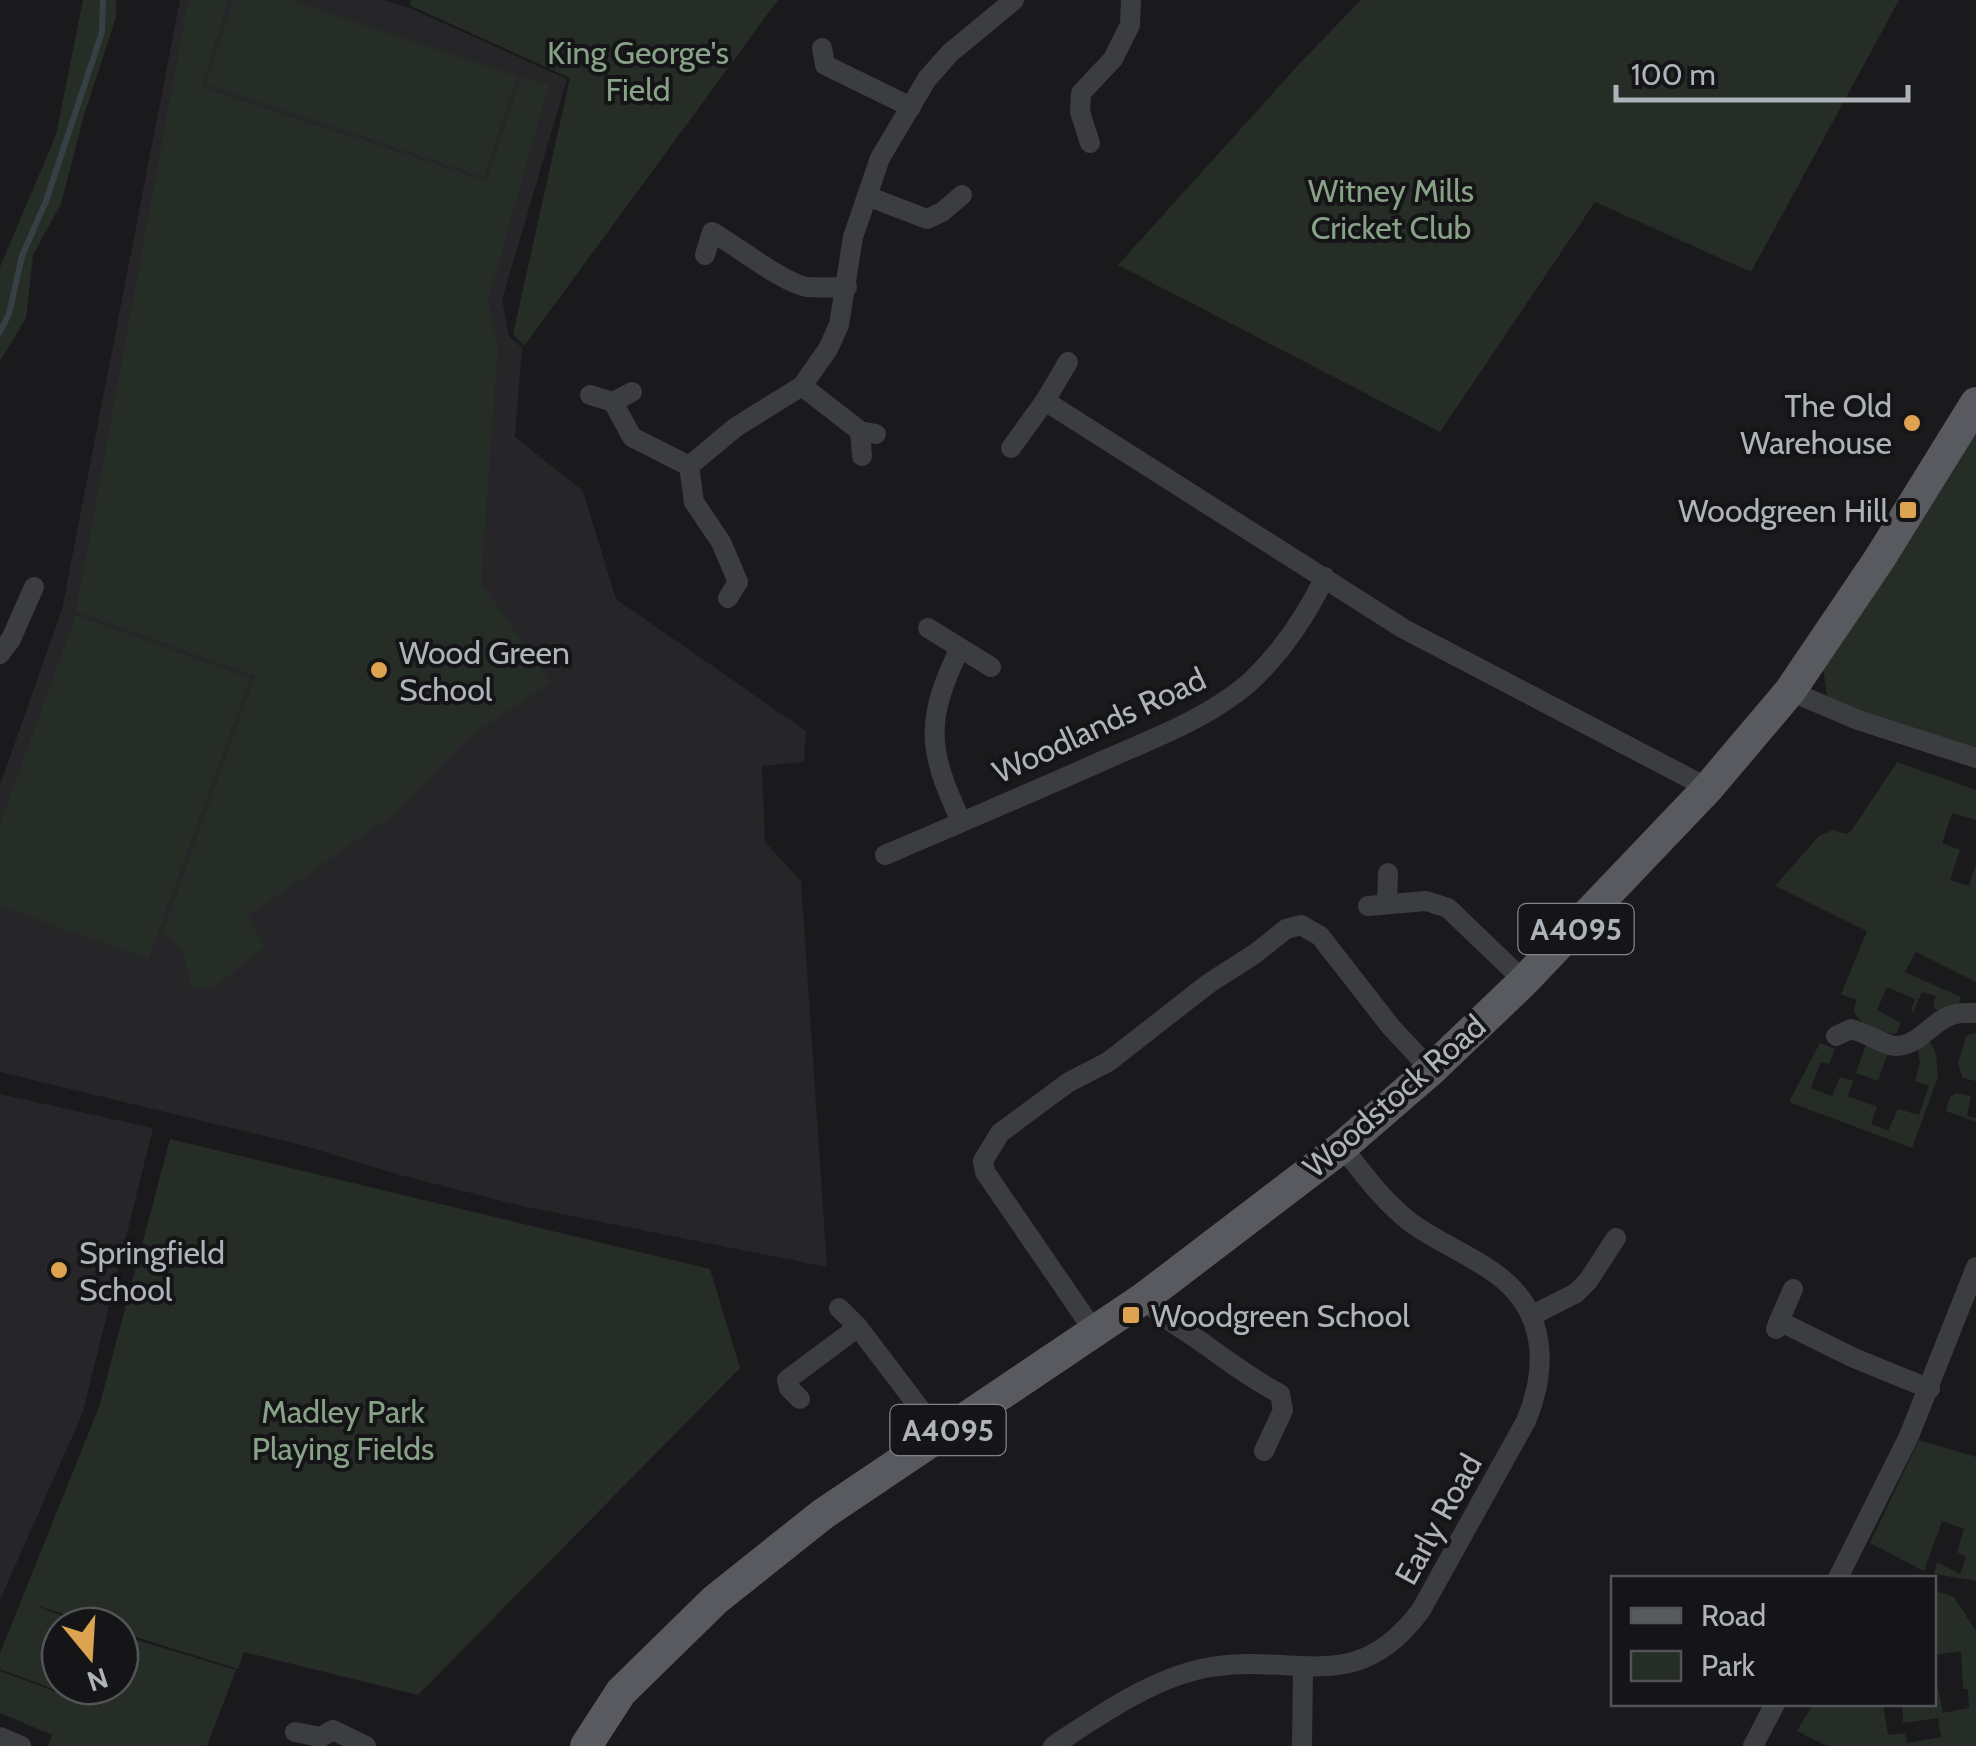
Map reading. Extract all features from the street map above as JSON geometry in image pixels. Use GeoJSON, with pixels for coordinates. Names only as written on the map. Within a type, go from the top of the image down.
{"type":"FeatureCollection","features":[{"type":"Feature","properties":{"kind":"main road","name":"A4095"},"geometry":{"type":"LineString","coordinates":[[1790,691],[1880,558],[1976,403]]}},
{"type":"Feature","properties":{"kind":"main road","name":"Woodstock Road"},"geometry":{"type":"LineString","coordinates":[[586,1746],[621,1692],[715,1600],[823,1514],[1144,1298],[1342,1147],[1431,1070],[1524,981],[1708,788],[1790,691]]}},
{"type":"Feature","properties":{"kind":"street"},"geometry":{"type":"LineString","coordinates":[[690,466],[736,428],[802,386],[833,337],[847,287],[854,237],[880,158],[927,78],[950,53],[1014,0]]}},
{"type":"Feature","properties":{"kind":"street"},"geometry":{"type":"LineString","coordinates":[[1090,143],[1080,112],[1082,93],[1113,59],[1130,26],[1130,0]]}},
{"type":"Feature","properties":{"kind":"street"},"geometry":{"type":"LineString","coordinates":[[820,64],[911,106]]}},
{"type":"Feature","properties":{"kind":"street"},"geometry":{"type":"LineString","coordinates":[[867,196],[926,219],[942,212],[962,195]]}},
{"type":"Feature","properties":{"kind":"street"},"geometry":{"type":"LineString","coordinates":[[704,255],[712,232],[786,280],[806,286],[847,287]]}},
{"type":"Feature","properties":{"kind":"street"},"geometry":{"type":"LineString","coordinates":[[1011,448],[1068,362]]}},
{"type":"Feature","properties":{"kind":"street"},"geometry":{"type":"LineString","coordinates":[[802,386],[868,432],[862,456]]}},
{"type":"Feature","properties":{"kind":"street"},"geometry":{"type":"LineString","coordinates":[[590,395],[622,397],[632,437],[690,466]]}},
{"type":"Feature","properties":{"kind":"street"},"geometry":{"type":"LineString","coordinates":[[1045,402],[1404,629],[1708,788]]}},
{"type":"Feature","properties":{"kind":"street"},"geometry":{"type":"LineString","coordinates":[[690,466],[694,502],[721,542],[741,587]]}},
{"type":"Feature","properties":{"kind":"street","name":"Woodlands Road"},"geometry":{"type":"LineString","coordinates":[[885,855],[1034,792],[1213,709],[1250,682],[1284,645],[1307,613],[1325,577]]}},
{"type":"Feature","properties":{"kind":"street"},"geometry":{"type":"LineString","coordinates":[[0,654],[11,640],[34,587]]}},
{"type":"Feature","properties":{"kind":"street"},"geometry":{"type":"LineString","coordinates":[[928,628],[992,667]]}},
{"type":"Feature","properties":{"kind":"street"},"geometry":{"type":"LineString","coordinates":[[960,648],[942,686],[934,718],[934,744],[939,770],[961,821]]}},
{"type":"Feature","properties":{"kind":"street"},"geometry":{"type":"LineString","coordinates":[[1790,691],[1858,720],[1976,758]]}},
{"type":"Feature","properties":{"kind":"street"},"geometry":{"type":"LineString","coordinates":[[1388,873],[1378,904],[1426,901],[1448,908],[1524,981]]}},
{"type":"Feature","properties":{"kind":"street"},"geometry":{"type":"LineString","coordinates":[[1094,1331],[985,1172],[983,1161],[1000,1133],[1069,1082],[1154,1040],[1208,984],[1286,928],[1301,925],[1320,936],[1390,1027],[1431,1070]]}},
{"type":"Feature","properties":{"kind":"street"},"geometry":{"type":"LineString","coordinates":[[1845,1026],[1877,1036],[1890,1046],[1899,1046],[1911,1043],[1949,1015],[1976,1013]]}},
{"type":"Feature","properties":{"kind":"street","name":"Early Road"},"geometry":{"type":"LineString","coordinates":[[1053,1746],[1172,1678],[1210,1667],[1244,1664],[1303,1668],[1362,1660],[1401,1636],[1421,1610],[1506,1459],[1540,1388],[1540,1347],[1531,1316],[1496,1274],[1407,1220],[1382,1197],[1342,1147]]}},
{"type":"Feature","properties":{"kind":"street"},"geometry":{"type":"LineString","coordinates":[[1531,1316],[1576,1294],[1616,1238]]}},
{"type":"Feature","properties":{"kind":"street"},"geometry":{"type":"LineString","coordinates":[[1839,1576],[1930,1389],[1976,1267]]}},
{"type":"Feature","properties":{"kind":"street"},"geometry":{"type":"LineString","coordinates":[[1793,1289],[1778,1325],[1930,1389]]}},
{"type":"Feature","properties":{"kind":"street"},"geometry":{"type":"LineString","coordinates":[[1144,1298],[1164,1320],[1238,1371],[1280,1394],[1283,1410],[1264,1451]]}},
{"type":"Feature","properties":{"kind":"street"},"geometry":{"type":"LineString","coordinates":[[839,1308],[858,1327],[940,1435]]}},
{"type":"Feature","properties":{"kind":"street"},"geometry":{"type":"LineString","coordinates":[[800,1399],[788,1388],[787,1380],[858,1327]]}},
{"type":"Feature","properties":{"kind":"street"},"geometry":{"type":"LineString","coordinates":[[1302,1746],[1303,1668]]}},
{"type":"Feature","properties":{"kind":"street"},"geometry":{"type":"LineString","coordinates":[[1753,1746],[1774,1706]]}},
{"type":"Feature","properties":{"kind":"street"},"geometry":{"type":"LineString","coordinates":[[295,1732],[321,1737],[333,1730],[366,1746]]}},
{"type":"Feature","properties":{"kind":"street"},"geometry":{"type":"LineString","coordinates":[[0,1737],[22,1746]]}},
{"type":"Feature","properties":{"kind":"shaded area","name":"Wood Green School"},"geometry":{"type":"Polygon","coordinates":[[[180,0],[382,0],[408,7],[567,79],[502,300],[509,336],[522,348],[515,437],[583,491],[616,599],[806,731],[804,762],[762,766],[765,842],[801,881],[827,1267],[522,1206],[302,1145],[0,1072],[0,785],[62,609],[180,0]]]}},
{"type":"Feature","properties":{"kind":"shaded area","name":"Springfield School"},"geometry":{"type":"Polygon","coordinates":[[[0,1094],[153,1128],[83,1412],[0,1600],[0,1094]]]}},
{"type":"Feature","properties":{"kind":"green space"},"geometry":{"type":"Polygon","coordinates":[[[83,0],[116,0],[116,17],[84,115],[61,204],[33,255],[26,318],[0,361],[0,267],[56,135],[83,0]]]}},
{"type":"Feature","properties":{"kind":"green space"},"geometry":{"type":"Polygon","coordinates":[[[188,0],[228,0],[202,87],[486,181],[522,77],[549,85],[488,301],[498,345],[481,582],[550,683],[469,737],[393,815],[248,916],[265,946],[213,988],[191,988],[183,952],[163,932],[255,676],[76,611],[188,0]]]}},
{"type":"Feature","properties":{"kind":"green space"},"geometry":{"type":"Polygon","coordinates":[[[234,0],[289,0],[517,76],[484,177],[206,84],[234,0]]]}},
{"type":"Feature","properties":{"kind":"green space","name":"King George's Field"},"geometry":{"type":"Polygon","coordinates":[[[411,0],[778,0],[524,346],[513,334],[570,78],[409,5],[411,0]]]}},
{"type":"Feature","properties":{"kind":"green space","name":"Witney Mills Cricket Club"},"geometry":{"type":"Polygon","coordinates":[[[1361,0],[1899,0],[1751,272],[1595,202],[1440,432],[1118,265],[1361,0]]]}},
{"type":"Feature","properties":{"kind":"green space"},"geometry":{"type":"Polygon","coordinates":[[[1976,418],[1976,750],[1828,702],[1823,668],[1976,418]]]}},
{"type":"Feature","properties":{"kind":"green space"},"geometry":{"type":"Polygon","coordinates":[[[76,615],[250,678],[148,959],[0,906],[0,824],[76,615]]]}},
{"type":"Feature","properties":{"kind":"green space"},"geometry":{"type":"Polygon","coordinates":[[[1897,762],[1976,790],[1976,820],[1952,813],[1942,843],[1960,850],[1950,880],[1969,886],[1976,864],[1976,982],[1916,952],[1905,972],[1961,997],[1958,1006],[1938,1011],[1933,1006],[1936,996],[1922,992],[1913,1012],[1915,999],[1887,987],[1877,1010],[1901,1023],[1896,1034],[1866,1025],[1854,1011],[1856,1000],[1841,994],[1867,931],[1775,886],[1819,836],[1833,830],[1846,834],[1851,831],[1897,762]]]}},
{"type":"Feature","properties":{"kind":"green space"},"geometry":{"type":"Polygon","coordinates":[[[1976,1032],[1976,1081],[1963,1078],[1958,1064],[1966,1036],[1976,1032]]]}},
{"type":"Feature","properties":{"kind":"green space"},"geometry":{"type":"Polygon","coordinates":[[[1930,1041],[1936,1054],[1938,1077],[1912,1148],[1789,1102],[1820,1043],[1835,1049],[1829,1064],[1821,1062],[1811,1088],[1832,1096],[1840,1077],[1853,1081],[1848,1096],[1877,1107],[1871,1124],[1888,1131],[1898,1109],[1919,1115],[1929,1086],[1915,1081],[1920,1063],[1917,1044],[1930,1041]]]}},
{"type":"Feature","properties":{"kind":"green space"},"geometry":{"type":"Polygon","coordinates":[[[1866,1045],[1888,1052],[1878,1081],[1856,1073],[1866,1045]]]}},
{"type":"Feature","properties":{"kind":"green space"},"geometry":{"type":"Polygon","coordinates":[[[1956,1093],[1971,1096],[1967,1116],[1976,1118],[1976,1122],[1946,1111],[1950,1097],[1956,1093]]]}},
{"type":"Feature","properties":{"kind":"green space","name":"Madley Park Playing Fields"},"geometry":{"type":"Polygon","coordinates":[[[170,1139],[710,1269],[740,1368],[418,1695],[244,1652],[238,1669],[140,1638],[140,1606],[32,1604],[40,1607],[40,1684],[0,1669],[0,1653],[99,1407],[170,1139]]]}},
{"type":"Feature","properties":{"kind":"green space"},"geometry":{"type":"Polygon","coordinates":[[[1919,1440],[1976,1457],[1976,1581],[1934,1574],[1937,1562],[1960,1574],[1966,1557],[1957,1552],[1964,1529],[1942,1521],[1924,1571],[1870,1543],[1919,1440]]]}},
{"type":"Feature","properties":{"kind":"green space"},"geometry":{"type":"Polygon","coordinates":[[[1936,1591],[1954,1597],[1976,1631],[1976,1746],[1827,1746],[1797,1731],[1812,1706],[1883,1706],[1888,1735],[1905,1733],[1907,1743],[1941,1737],[1938,1718],[1903,1723],[1902,1706],[1936,1706],[1936,1679],[1943,1713],[1969,1708],[1968,1689],[1963,1689],[1961,1651],[1936,1655],[1936,1591]]]}},
{"type":"Feature","properties":{"kind":"green space"},"geometry":{"type":"Polygon","coordinates":[[[140,1641],[236,1670],[207,1746],[48,1746],[52,1735],[0,1713],[0,1671],[40,1686],[40,1706],[140,1706],[140,1641]]]}},
{"type":"Feature","properties":{"kind":"waterway"},"geometry":{"type":"LineString","coordinates":[[0,332],[9,314],[22,256],[46,201],[102,32],[103,0]]}},
{"type":"Feature","properties":{"kind":"place","name":"The Old Warehouse"},"geometry":{"type":"Point","coordinates":[1912,423]}},
{"type":"Feature","properties":{"kind":"place","name":"Woodgreen Hill"},"geometry":{"type":"Point","coordinates":[1908,510]}},
{"type":"Feature","properties":{"kind":"place","name":"Wood Green School"},"geometry":{"type":"Point","coordinates":[379,670]}},
{"type":"Feature","properties":{"kind":"place","name":"Springfield School"},"geometry":{"type":"Point","coordinates":[59,1270]}},
{"type":"Feature","properties":{"kind":"place","name":"Woodgreen School"},"geometry":{"type":"Point","coordinates":[1131,1315]}}]}
